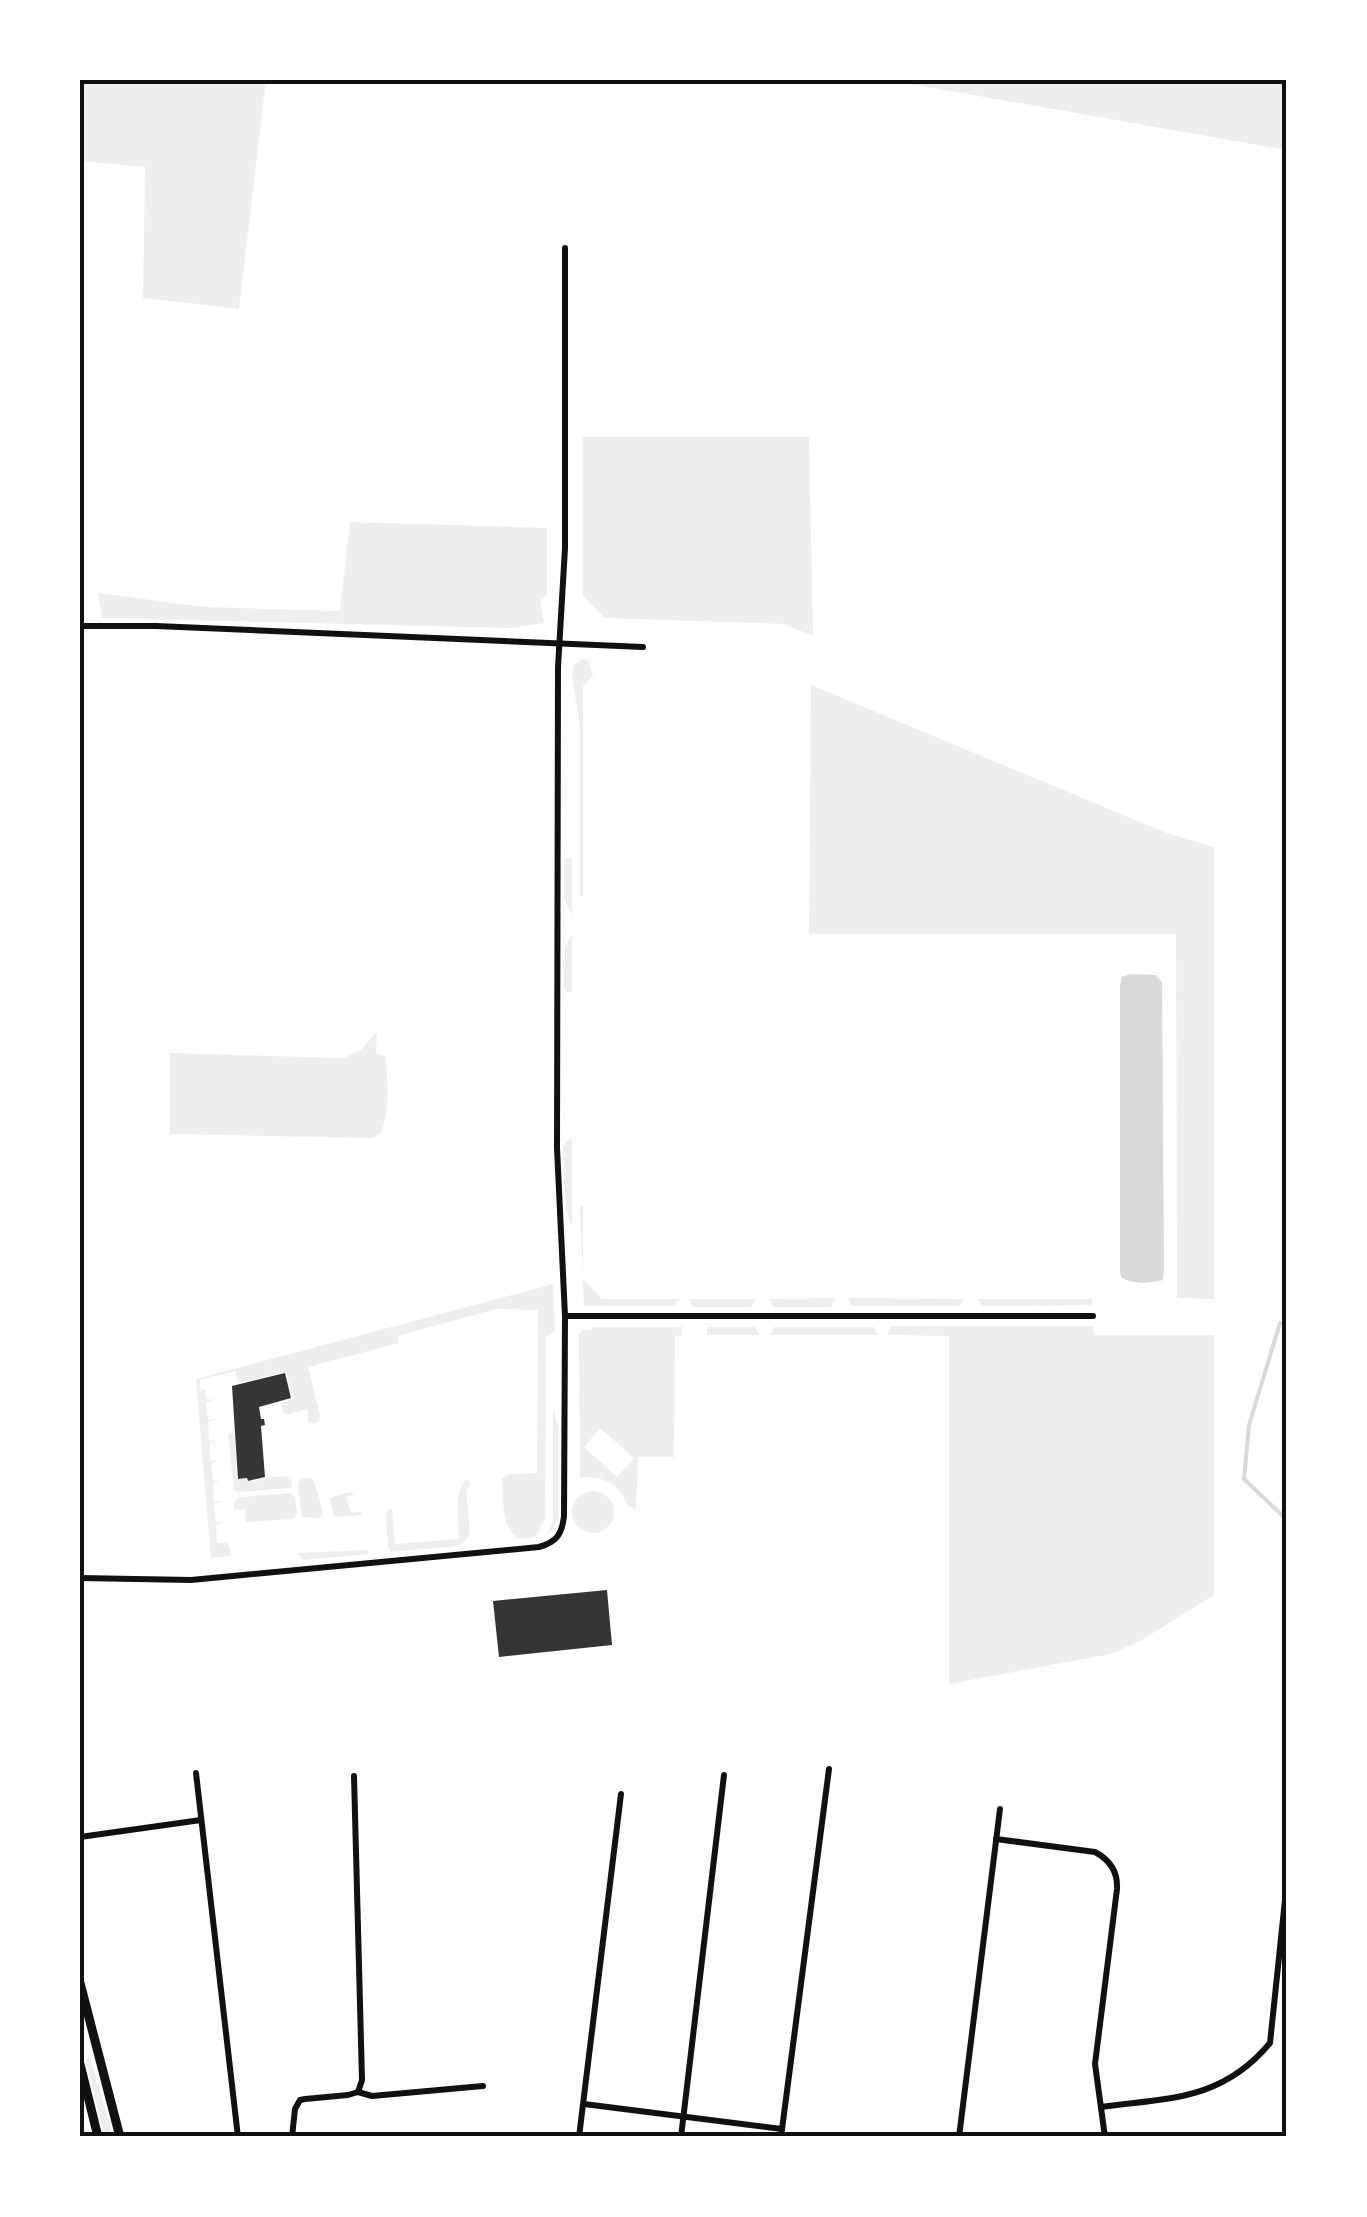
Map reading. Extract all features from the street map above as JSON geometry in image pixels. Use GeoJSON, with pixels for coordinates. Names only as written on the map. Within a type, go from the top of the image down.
{"type":"FeatureCollection","features":[{"type":"Feature","properties":{"kind":"main road"},"geometry":{"type":"LineString","coordinates":[[80,1983],[120,2137]]}},
{"type":"Feature","properties":{"kind":"main road"},"geometry":{"type":"LineString","coordinates":[[80,2064],[98,2137]]}},
{"type":"Feature","properties":{"kind":"street"},"geometry":{"type":"LineString","coordinates":[[80,1578],[192,1580],[447,1557],[550,1544],[562,1532],[564,1316],[556,1148],[565,248]]}},
{"type":"Feature","properties":{"kind":"street"},"geometry":{"type":"LineString","coordinates":[[80,626],[643,648]]}},
{"type":"Feature","properties":{"kind":"street"},"geometry":{"type":"LineString","coordinates":[[564,1316],[1093,1316]]}},
{"type":"Feature","properties":{"kind":"street"},"geometry":{"type":"LineString","coordinates":[[584,2104],[782,2133],[829,1769]]}},
{"type":"Feature","properties":{"kind":"street"},"geometry":{"type":"LineString","coordinates":[[196,1772],[238,2137]]}},
{"type":"Feature","properties":{"kind":"street"},"geometry":{"type":"LineString","coordinates":[[681,2137],[724,1775]]}},
{"type":"Feature","properties":{"kind":"street"},"geometry":{"type":"LineString","coordinates":[[354,1776],[362,2080],[358,2092]]}},
{"type":"Feature","properties":{"kind":"street"},"geometry":{"type":"LineString","coordinates":[[580,2137],[620,1794]]}},
{"type":"Feature","properties":{"kind":"street"},"geometry":{"type":"LineString","coordinates":[[959,2137],[1000,1809]]}},
{"type":"Feature","properties":{"kind":"street"},"geometry":{"type":"LineString","coordinates":[[80,1837],[201,1820]]}},
{"type":"Feature","properties":{"kind":"street"},"geometry":{"type":"LineString","coordinates":[[996,1839],[1095,1852],[1106,1858],[1115,1872],[1117,1889],[1096,2064],[1104,2137]]}},
{"type":"Feature","properties":{"kind":"street"},"geometry":{"type":"LineString","coordinates":[[1100,2106],[1204,2091],[1259,2056],[1270,2043],[1287,1881]]}},
{"type":"Feature","properties":{"kind":"street"},"geometry":{"type":"LineString","coordinates":[[292,2137],[300,2100],[358,2092],[372,2096],[483,2086]]}},
{"type":"Feature","properties":{"kind":"shaded area"},"geometry":{"type":"Polygon","coordinates":[[[80,80],[266,80],[239,309],[143,298],[145,167],[80,161],[80,80]]]}},
{"type":"Feature","properties":{"kind":"shaded area"},"geometry":{"type":"Polygon","coordinates":[[[887,80],[1287,80],[1287,150],[887,80]]]}},
{"type":"Feature","properties":{"kind":"shaded area"},"geometry":{"type":"Polygon","coordinates":[[[583,437],[809,437],[813,636],[784,624],[605,618],[583,596],[583,437]]]}},
{"type":"Feature","properties":{"kind":"shaded area"},"geometry":{"type":"Polygon","coordinates":[[[350,522],[547,528],[547,595],[540,601],[544,623],[512,628],[102,618],[98,593],[206,607],[340,611],[350,522]]]}},
{"type":"Feature","properties":{"kind":"shaded area"},"geometry":{"type":"Polygon","coordinates":[[[588,660],[593,676],[583,686],[583,897],[580,727],[572,675],[574,665],[588,660]]]}},
{"type":"Feature","properties":{"kind":"shaded area"},"geometry":{"type":"Polygon","coordinates":[[[811,685],[1164,832],[1214,847],[1214,1299],[1177,1298],[1176,934],[809,934],[811,685]]]}},
{"type":"Feature","properties":{"kind":"shaded area"},"geometry":{"type":"Polygon","coordinates":[[[566,858],[572,858],[572,915],[564,899],[566,858]]]}},
{"type":"Feature","properties":{"kind":"shaded area"},"geometry":{"type":"Polygon","coordinates":[[[572,935],[572,992],[567,992],[564,960],[572,935]]]}},
{"type":"Feature","properties":{"kind":"shaded area"},"geometry":{"type":"Polygon","coordinates":[[[1156,975],[1162,982],[1164,1268],[1163,1280],[1147,1282],[1125,1280],[1120,1270],[1120,986],[1122,977],[1156,975]]]}},
{"type":"Feature","properties":{"kind":"shaded area"},"geometry":{"type":"Polygon","coordinates":[[[377,1031],[376,1053],[385,1056],[388,1095],[381,1133],[373,1138],[170,1134],[170,1053],[344,1058],[362,1049],[377,1031]]]}},
{"type":"Feature","properties":{"kind":"shaded area"},"geometry":{"type":"Polygon","coordinates":[[[572,1139],[572,1227],[566,1210],[563,1147],[572,1139]]]}},
{"type":"Feature","properties":{"kind":"shaded area"},"geometry":{"type":"Polygon","coordinates":[[[583,1205],[583,1279],[602,1299],[679,1299],[675,1306],[584,1306],[580,1207],[583,1205]]]}},
{"type":"Feature","properties":{"kind":"shaded area"},"geometry":{"type":"Polygon","coordinates":[[[553,1284],[555,1331],[546,1337],[545,1519],[535,1537],[519,1539],[509,1527],[502,1479],[510,1474],[537,1473],[538,1310],[496,1309],[398,1336],[399,1343],[308,1367],[320,1416],[319,1422],[313,1424],[308,1421],[308,1409],[283,1412],[281,1403],[293,1399],[286,1372],[239,1383],[235,1371],[200,1380],[206,1399],[215,1400],[206,1402],[208,1420],[217,1419],[208,1422],[209,1440],[218,1441],[209,1442],[211,1460],[220,1461],[211,1463],[213,1481],[221,1481],[213,1483],[214,1502],[223,1501],[214,1504],[216,1522],[225,1522],[216,1524],[217,1543],[228,1543],[231,1556],[211,1558],[196,1379],[553,1284]]]}},
{"type":"Feature","properties":{"kind":"shaded area"},"geometry":{"type":"Polygon","coordinates":[[[835,1298],[831,1307],[774,1307],[769,1299],[835,1298]]]}},
{"type":"Feature","properties":{"kind":"shaded area"},"geometry":{"type":"Polygon","coordinates":[[[849,1298],[964,1299],[960,1306],[852,1306],[849,1298]]]}},
{"type":"Feature","properties":{"kind":"shaded area"},"geometry":{"type":"Polygon","coordinates":[[[689,1299],[755,1299],[751,1307],[693,1307],[689,1299]]]}},
{"type":"Feature","properties":{"kind":"shaded area"},"geometry":{"type":"Polygon","coordinates":[[[978,1299],[1092,1299],[1092,1305],[982,1306],[978,1299]]]}},
{"type":"Feature","properties":{"kind":"shaded area"},"geometry":{"type":"Polygon","coordinates":[[[891,1326],[1093,1326],[1094,1335],[1214,1335],[1214,1595],[1142,1640],[1111,1654],[949,1684],[949,1336],[887,1335],[891,1326]]]}},
{"type":"Feature","properties":{"kind":"shaded area"},"geometry":{"type":"Polygon","coordinates":[[[682,1327],[682,1335],[675,1336],[674,1457],[638,1457],[636,1509],[628,1506],[610,1483],[580,1477],[579,1335],[582,1330],[682,1327]],[[600,1428],[584,1447],[617,1477],[634,1458],[600,1428]]]}},
{"type":"Feature","properties":{"kind":"shaded area"},"geometry":{"type":"Polygon","coordinates":[[[707,1327],[755,1327],[759,1335],[707,1335],[707,1327]]]}},
{"type":"Feature","properties":{"kind":"shaded area"},"geometry":{"type":"Polygon","coordinates":[[[774,1327],[874,1327],[878,1335],[770,1335],[774,1327]]]}},
{"type":"Feature","properties":{"kind":"shaded area"},"geometry":{"type":"Polygon","coordinates":[[[553,1408],[558,1427],[558,1518],[542,1539],[553,1521],[553,1408]]]}},
{"type":"Feature","properties":{"kind":"shaded area"},"geometry":{"type":"Polygon","coordinates":[[[234,1431],[237,1479],[257,1481],[286,1476],[292,1481],[291,1488],[234,1490],[228,1435],[234,1431]]]}},
{"type":"Feature","properties":{"kind":"shaded area"},"geometry":{"type":"Polygon","coordinates":[[[301,1478],[314,1481],[323,1512],[320,1518],[302,1517],[298,1484],[301,1478]]]}},
{"type":"Feature","properties":{"kind":"shaded area"},"geometry":{"type":"Polygon","coordinates":[[[465,1480],[471,1486],[466,1488],[470,1535],[460,1546],[391,1552],[386,1514],[392,1509],[395,1544],[459,1539],[458,1501],[465,1480]]]}},
{"type":"Feature","properties":{"kind":"shaded area"},"geometry":{"type":"Polygon","coordinates":[[[593,1491],[608,1497],[614,1512],[608,1527],[593,1533],[578,1527],[572,1512],[578,1497],[593,1491]]]}},
{"type":"Feature","properties":{"kind":"shaded area"},"geometry":{"type":"Polygon","coordinates":[[[290,1493],[295,1497],[297,1515],[293,1519],[246,1522],[245,1509],[234,1510],[239,1497],[290,1493]]]}},
{"type":"Feature","properties":{"kind":"shaded area"},"geometry":{"type":"Polygon","coordinates":[[[355,1494],[346,1497],[351,1513],[362,1511],[363,1515],[334,1517],[330,1498],[355,1494]]]}},
{"type":"Feature","properties":{"kind":"shaded area"},"geometry":{"type":"Polygon","coordinates":[[[369,1550],[368,1554],[304,1560],[296,1553],[369,1550]]]}},
{"type":"Feature","properties":{"kind":"shaded area"},"geometry":{"type":"Polygon","coordinates":[[[88,2057],[91,2059],[113,2137],[105,2137],[88,2057]]]}},
{"type":"Feature","properties":{"kind":"building"},"geometry":{"type":"Polygon","coordinates":[[[285,1373],[291,1398],[259,1407],[265,1425],[261,1426],[265,1477],[238,1479],[232,1386],[285,1373]]]}},
{"type":"Feature","properties":{"kind":"building"},"geometry":{"type":"Polygon","coordinates":[[[607,1590],[612,1645],[499,1657],[493,1601],[607,1590]]]}},
{"type":"Feature","properties":{"kind":"waterway"},"geometry":{"type":"LineString","coordinates":[[1280,1323],[1249,1425],[1244,1479],[1287,1520]]}}]}
